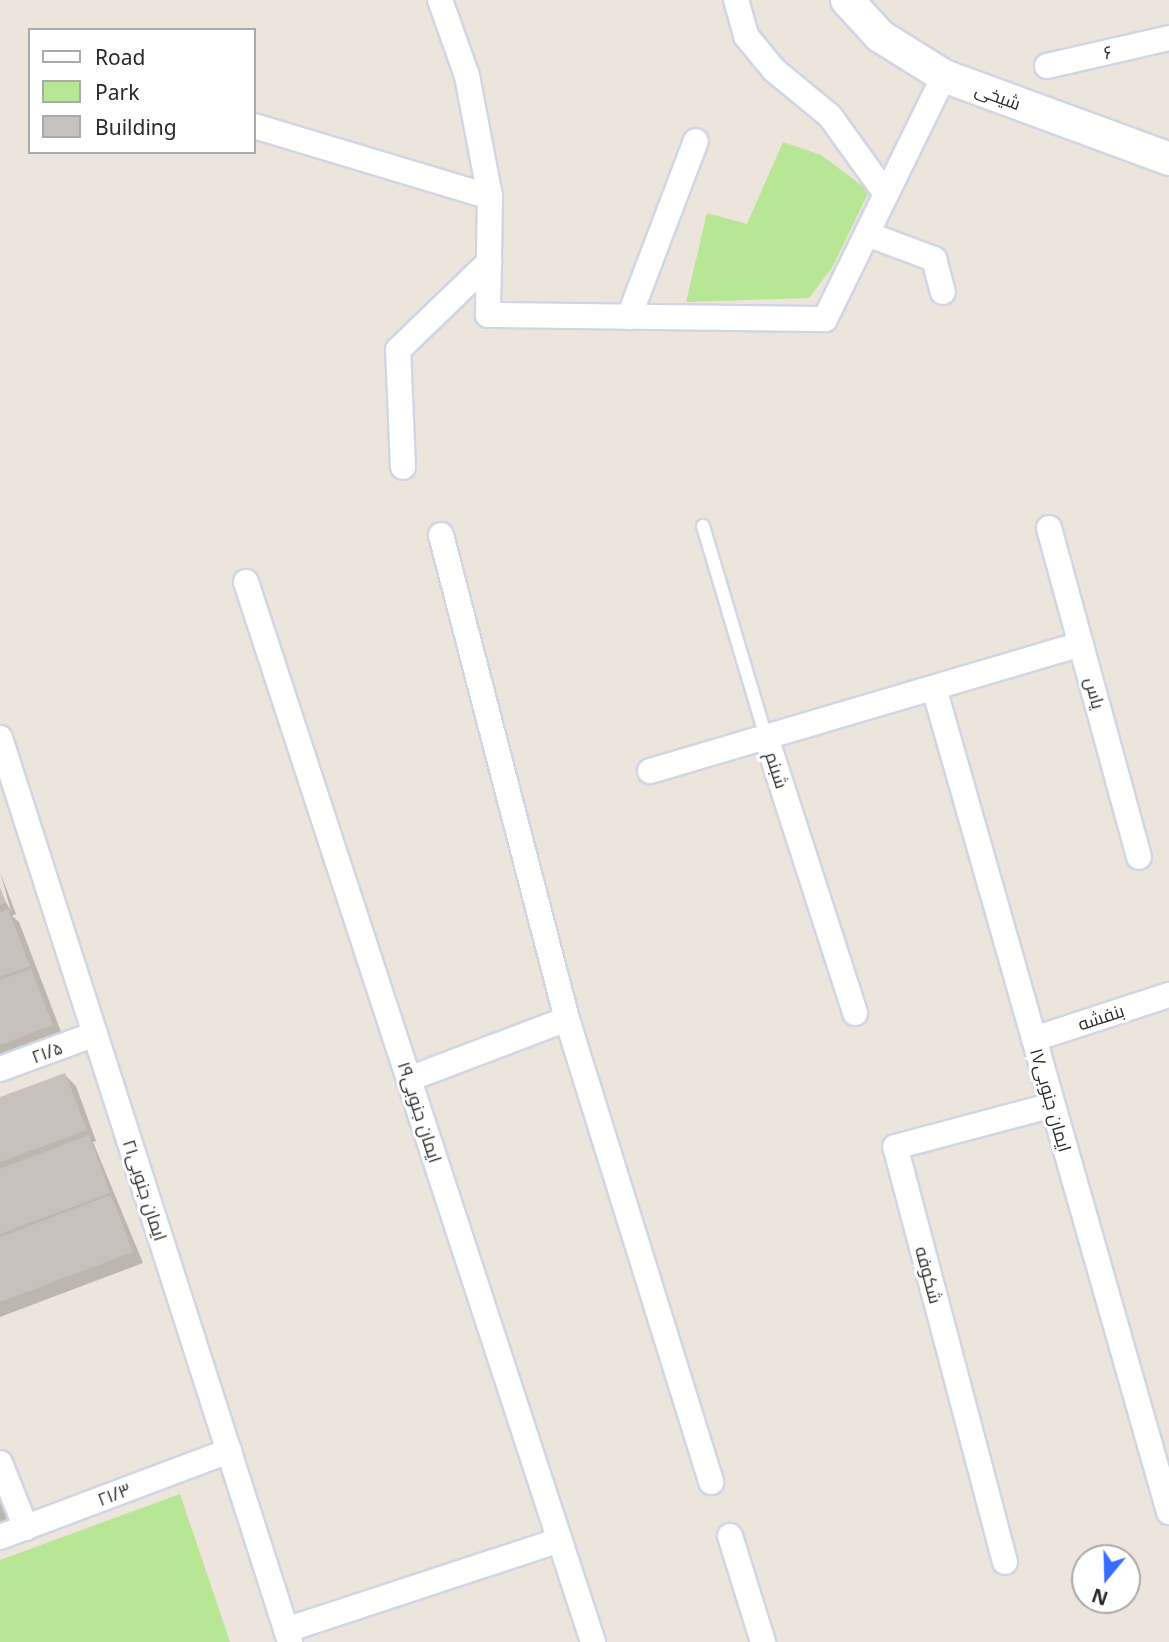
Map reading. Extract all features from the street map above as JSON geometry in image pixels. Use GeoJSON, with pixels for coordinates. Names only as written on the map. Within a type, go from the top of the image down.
{"type":"FeatureCollection","features":[{"type":"Feature","properties":{"kind":"street"},"geometry":{"type":"LineString","coordinates":[[440,0],[467,76],[490,197],[488,315],[825,319],[944,76]]}},
{"type":"Feature","properties":{"kind":"street"},"geometry":{"type":"LineString","coordinates":[[736,0],[746,36],[774,70],[830,116],[886,194]]}},
{"type":"Feature","properties":{"kind":"street","name":"شیخی"},"geometry":{"type":"LineString","coordinates":[[847,0],[880,36],[944,76],[1169,159]]}},
{"type":"Feature","properties":{"kind":"street","name":"۶"},"geometry":{"type":"LineString","coordinates":[[1047,66],[1169,38]]}},
{"type":"Feature","properties":{"kind":"street"},"geometry":{"type":"LineString","coordinates":[[256,127],[490,197]]}},
{"type":"Feature","properties":{"kind":"street"},"geometry":{"type":"LineString","coordinates":[[629,317],[696,141]]}},
{"type":"Feature","properties":{"kind":"street"},"geometry":{"type":"LineString","coordinates":[[867,234],[934,259],[943,292]]}},
{"type":"Feature","properties":{"kind":"street"},"geometry":{"type":"LineString","coordinates":[[403,467],[398,350],[489,262]]}},
{"type":"Feature","properties":{"kind":"street","name":"یاس"},"geometry":{"type":"LineString","coordinates":[[1049,528],[1139,858]]}},
{"type":"Feature","properties":{"kind":"street"},"geometry":{"type":"LineString","coordinates":[[441,535],[567,1019],[711,1482]]}},
{"type":"Feature","properties":{"kind":"street","name":"ایمان جنوبی۱۹"},"geometry":{"type":"LineString","coordinates":[[246,582],[593,1642]]}},
{"type":"Feature","properties":{"kind":"street"},"geometry":{"type":"LineString","coordinates":[[650,771],[1081,644]]}},
{"type":"Feature","properties":{"kind":"street","name":"ایمان جنوبی۱۷"},"geometry":{"type":"LineString","coordinates":[[934,688],[1167,1497]]}},
{"type":"Feature","properties":{"kind":"street","name":"شبنم"},"geometry":{"type":"LineString","coordinates":[[766,737],[855,1013]]}},
{"type":"Feature","properties":{"kind":"street","name":"ایمان جنوبی۲۱"},"geometry":{"type":"LineString","coordinates":[[0,738],[288,1636]]}},
{"type":"Feature","properties":{"kind":"street","name":"بنفشه"},"geometry":{"type":"LineString","coordinates":[[1034,1039],[1169,995]]}},
{"type":"Feature","properties":{"kind":"street"},"geometry":{"type":"LineString","coordinates":[[409,1079],[567,1019]]}},
{"type":"Feature","properties":{"kind":"street","name":"۲۱/۵"},"geometry":{"type":"LineString","coordinates":[[0,1069],[95,1034]]}},
{"type":"Feature","properties":{"kind":"street","name":"شکوفه"},"geometry":{"type":"LineString","coordinates":[[1005,1562],[895,1147],[1053,1105]]}},
{"type":"Feature","properties":{"kind":"street","name":"۲۱/۳"},"geometry":{"type":"LineString","coordinates":[[0,1537],[229,1451]]}},
{"type":"Feature","properties":{"kind":"street"},"geometry":{"type":"LineString","coordinates":[[0,1463],[26,1528]]}},
{"type":"Feature","properties":{"kind":"street"},"geometry":{"type":"LineString","coordinates":[[730,1536],[763,1642]]}},
{"type":"Feature","properties":{"kind":"street"},"geometry":{"type":"LineString","coordinates":[[288,1636],[560,1540]]}},
{"type":"Feature","properties":{"kind":"lane","name":"شبنم"},"geometry":{"type":"LineString","coordinates":[[704,526],[766,737]]}},
{"type":"Feature","properties":{"kind":"green space"},"geometry":{"type":"Polygon","coordinates":[[[783,142],[821,155],[869,191],[833,266],[809,298],[686,302],[707,213],[747,224],[783,142]]]}},
{"type":"Feature","properties":{"kind":"green space"},"geometry":{"type":"Polygon","coordinates":[[[180,1494],[230,1642],[0,1642],[0,1560],[180,1494]]]}},
{"type":"Feature","properties":{"kind":"building"},"geometry":{"type":"Polygon","coordinates":[[[0,887],[6,903],[0,905],[0,887]]]}},
{"type":"Feature","properties":{"kind":"building"},"geometry":{"type":"Polygon","coordinates":[[[8,909],[30,966],[0,977],[0,913],[8,909]]]}},
{"type":"Feature","properties":{"kind":"building"},"geometry":{"type":"Polygon","coordinates":[[[31,969],[53,1025],[0,1045],[0,980],[31,969]]]}},
{"type":"Feature","properties":{"kind":"building"},"geometry":{"type":"Polygon","coordinates":[[[65,1073],[87,1130],[0,1162],[0,1097],[65,1073]]]}},
{"type":"Feature","properties":{"kind":"building"},"geometry":{"type":"Polygon","coordinates":[[[89,1135],[110,1193],[0,1234],[0,1169],[89,1135]]]}},
{"type":"Feature","properties":{"kind":"building"},"geometry":{"type":"Polygon","coordinates":[[[111,1195],[133,1252],[0,1302],[0,1237],[111,1195]]]}}]}
